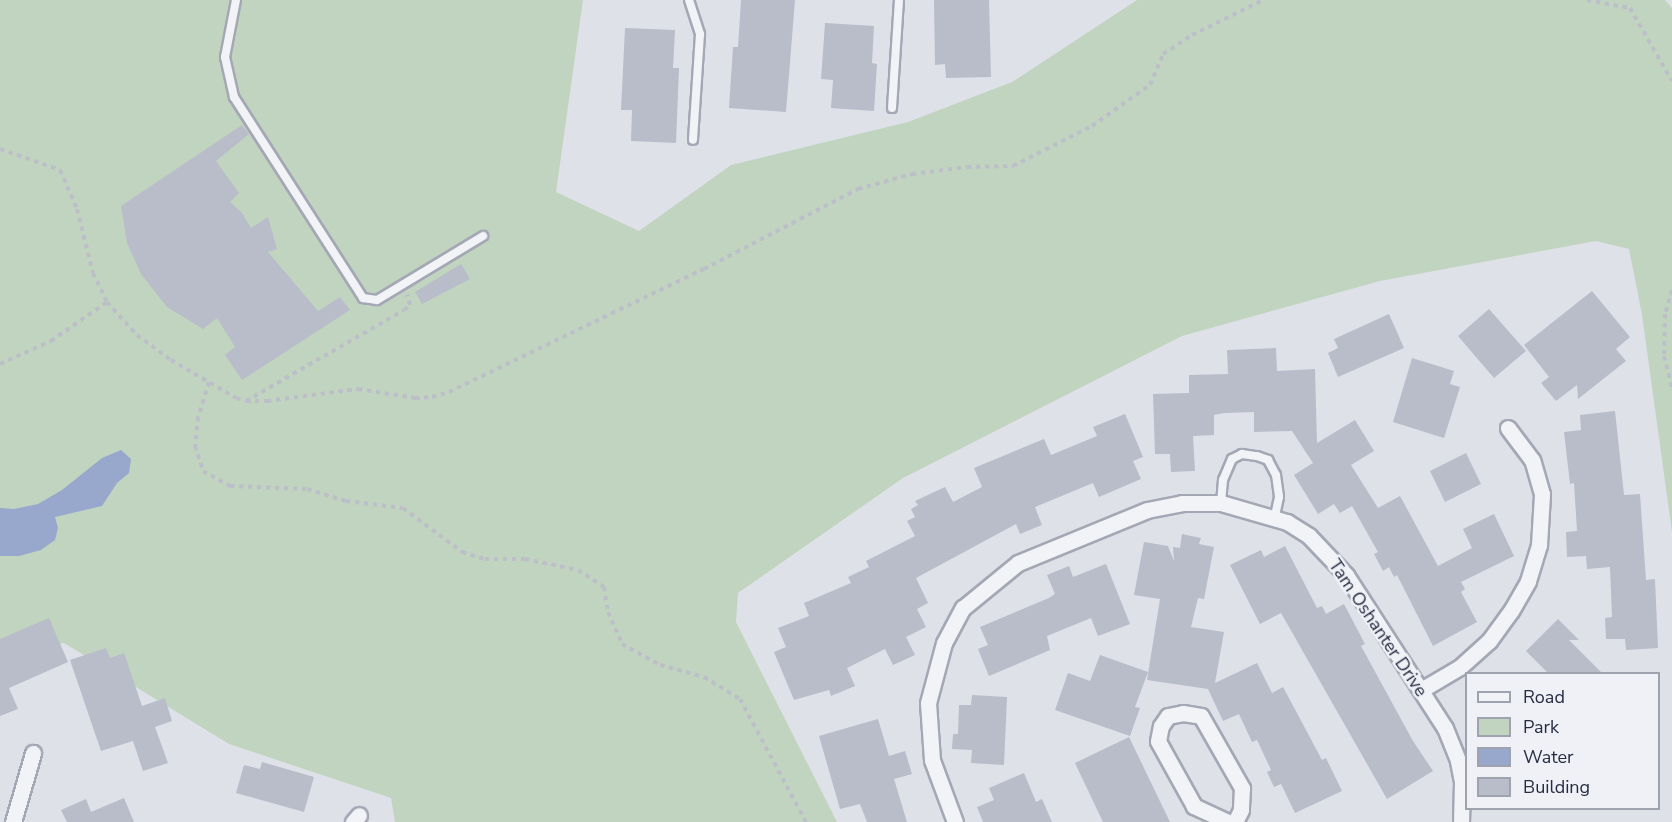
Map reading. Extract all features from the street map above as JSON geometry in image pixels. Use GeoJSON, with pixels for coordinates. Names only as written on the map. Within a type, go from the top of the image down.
{"type":"FeatureCollection","features":[{"type":"Feature","properties":{"kind":"street"},"geometry":{"type":"LineString","coordinates":[[1421,690],[1460,667],[1489,641],[1528,582],[1539,545],[1542,494],[1532,460],[1508,428]]}},
{"type":"Feature","properties":{"kind":"street","name":"Tam Oshanter Drive"},"geometry":{"type":"LineString","coordinates":[[955,822],[932,760],[928,703],[944,643],[963,608],[1018,563],[1147,510],[1182,503],[1221,503],[1275,516],[1309,536],[1346,575],[1444,728],[1458,761],[1462,782],[1461,822]]}},
{"type":"Feature","properties":{"kind":"street"},"geometry":{"type":"LineString","coordinates":[[1228,822],[1194,806],[1158,741],[1161,726],[1168,716],[1183,712],[1201,716],[1242,788],[1241,810],[1235,822]]}},
{"type":"Feature","properties":{"kind":"street"},"geometry":{"type":"LineString","coordinates":[[13,822],[33,753]]}},
{"type":"Feature","properties":{"kind":"lane"},"geometry":{"type":"LineString","coordinates":[[236,0],[225,57],[234,97],[363,298],[377,300],[483,236]]}},
{"type":"Feature","properties":{"kind":"lane"},"geometry":{"type":"LineString","coordinates":[[689,0],[699,34],[693,140]]}},
{"type":"Feature","properties":{"kind":"lane"},"geometry":{"type":"LineString","coordinates":[[892,108],[899,0]]}},
{"type":"Feature","properties":{"kind":"lane"},"geometry":{"type":"LineString","coordinates":[[1221,503],[1223,480],[1232,459],[1242,454],[1257,456],[1268,460],[1276,475],[1278,496],[1275,516]]}},
{"type":"Feature","properties":{"kind":"path"},"geometry":{"type":"LineString","coordinates":[[0,149],[60,170],[77,209],[93,273],[107,302],[137,335],[171,360],[236,398],[246,401],[267,401],[358,388],[415,398],[432,397],[448,392],[704,269],[858,189],[912,174],[967,167],[1012,166],[1092,126],[1150,85],[1163,54],[1192,35],[1263,0]]}},
{"type":"Feature","properties":{"kind":"path"},"geometry":{"type":"LineString","coordinates":[[1587,0],[1630,8],[1672,81]]}},
{"type":"Feature","properties":{"kind":"path"},"geometry":{"type":"LineString","coordinates":[[246,401],[404,310],[410,305],[402,285]]}},
{"type":"Feature","properties":{"kind":"path"},"geometry":{"type":"LineString","coordinates":[[1672,290],[1665,314],[1664,356],[1672,387]]}},
{"type":"Feature","properties":{"kind":"path"},"geometry":{"type":"LineString","coordinates":[[0,364],[51,341],[107,302]]}},
{"type":"Feature","properties":{"kind":"path"},"geometry":{"type":"LineString","coordinates":[[209,382],[198,417],[195,446],[203,471],[230,486],[307,489],[346,501],[403,508],[462,552],[485,559],[525,559],[578,570],[604,587],[608,612],[622,644],[660,665],[704,677],[740,699],[806,822]]}},
{"type":"Feature","properties":{"kind":"green space"},"geometry":{"type":"Polygon","coordinates":[[[0,0],[583,0],[556,192],[639,231],[731,165],[908,122],[1012,82],[1137,0],[1665,0],[1672,8],[1672,532],[1642,315],[1629,249],[1596,241],[1380,281],[1182,336],[903,478],[738,593],[736,622],[837,822],[395,822],[391,798],[229,744],[64,643],[0,653],[0,0]]]}},
{"type":"Feature","properties":{"kind":"water"},"geometry":{"type":"Polygon","coordinates":[[[121,450],[131,459],[129,473],[117,483],[102,506],[55,517],[58,528],[55,540],[41,550],[19,556],[0,556],[0,508],[14,509],[38,504],[62,490],[102,458],[121,450]]]}},
{"type":"Feature","properties":{"kind":"building"},"geometry":{"type":"Polygon","coordinates":[[[741,0],[795,0],[786,112],[729,108],[733,47],[738,47],[741,0]]]}},
{"type":"Feature","properties":{"kind":"building"},"geometry":{"type":"Polygon","coordinates":[[[934,0],[989,0],[991,77],[946,78],[945,64],[935,65],[934,0]]]}},
{"type":"Feature","properties":{"kind":"building"},"geometry":{"type":"Polygon","coordinates":[[[825,23],[874,26],[872,63],[877,64],[874,111],[831,108],[833,80],[821,79],[825,23]]]}},
{"type":"Feature","properties":{"kind":"building"},"geometry":{"type":"Polygon","coordinates":[[[625,28],[675,30],[673,68],[679,68],[676,143],[631,141],[632,110],[621,110],[625,28]]]}},
{"type":"Feature","properties":{"kind":"building"},"geometry":{"type":"Polygon","coordinates":[[[242,125],[249,134],[216,161],[239,193],[230,202],[242,213],[251,228],[268,217],[277,249],[268,252],[318,311],[340,297],[350,310],[242,380],[225,355],[235,347],[217,318],[203,329],[167,307],[141,274],[127,243],[121,206],[242,125]]]}},
{"type":"Feature","properties":{"kind":"building"},"geometry":{"type":"Polygon","coordinates":[[[461,264],[470,279],[422,304],[415,292],[461,264]]]}},
{"type":"Feature","properties":{"kind":"building"},"geometry":{"type":"Polygon","coordinates":[[[1592,291],[1630,337],[1616,349],[1626,361],[1578,399],[1577,385],[1556,401],[1541,383],[1549,377],[1524,345],[1592,291]]]}},
{"type":"Feature","properties":{"kind":"building"},"geometry":{"type":"Polygon","coordinates":[[[1489,309],[1526,351],[1494,378],[1458,336],[1489,309]]]}},
{"type":"Feature","properties":{"kind":"building"},"geometry":{"type":"Polygon","coordinates":[[[1389,314],[1404,348],[1338,377],[1328,353],[1338,348],[1334,339],[1389,314]]]}},
{"type":"Feature","properties":{"kind":"building"},"geometry":{"type":"Polygon","coordinates":[[[1276,348],[1277,371],[1315,369],[1317,443],[1355,420],[1374,451],[1351,465],[1378,508],[1400,496],[1438,566],[1472,548],[1463,529],[1494,514],[1514,556],[1461,582],[1465,589],[1461,592],[1477,622],[1433,646],[1397,575],[1394,577],[1389,567],[1383,571],[1374,554],[1378,552],[1352,506],[1340,513],[1334,504],[1318,514],[1294,475],[1313,463],[1292,431],[1254,432],[1254,412],[1224,413],[1214,415],[1214,435],[1193,436],[1195,471],[1171,472],[1170,454],[1155,454],[1153,394],[1189,393],[1189,375],[1228,374],[1227,350],[1276,348]]]}},
{"type":"Feature","properties":{"kind":"building"},"geometry":{"type":"Polygon","coordinates":[[[1412,358],[1454,371],[1450,384],[1460,387],[1444,438],[1393,422],[1412,358]]]}},
{"type":"Feature","properties":{"kind":"building"},"geometry":{"type":"Polygon","coordinates":[[[1615,411],[1624,495],[1640,494],[1646,580],[1655,579],[1658,648],[1626,650],[1625,639],[1606,639],[1605,618],[1612,617],[1610,567],[1587,569],[1586,556],[1567,557],[1566,532],[1577,531],[1574,483],[1570,484],[1564,432],[1581,430],[1580,415],[1615,411]]]}},
{"type":"Feature","properties":{"kind":"building"},"geometry":{"type":"Polygon","coordinates":[[[1125,414],[1143,457],[1133,461],[1141,479],[1099,497],[1093,483],[1035,507],[1042,525],[1020,534],[1016,524],[916,578],[928,603],[917,609],[926,627],[906,637],[915,655],[893,665],[885,649],[847,668],[855,686],[831,696],[829,690],[794,700],[774,652],[786,647],[778,628],[809,616],[804,603],[851,583],[848,577],[869,567],[866,561],[915,536],[907,521],[915,517],[911,509],[918,505],[915,501],[945,487],[953,502],[982,487],[974,468],[1044,439],[1051,455],[1097,436],[1093,427],[1125,414]]]}},
{"type":"Feature","properties":{"kind":"building"},"geometry":{"type":"Polygon","coordinates":[[[1466,453],[1481,484],[1445,502],[1430,471],[1466,453]]]}},
{"type":"Feature","properties":{"kind":"building"},"geometry":{"type":"Polygon","coordinates":[[[1182,534],[1201,538],[1199,544],[1214,547],[1204,599],[1198,598],[1191,627],[1224,632],[1215,683],[1257,663],[1272,693],[1283,687],[1322,760],[1326,758],[1342,791],[1295,813],[1281,784],[1274,787],[1267,772],[1271,770],[1257,740],[1252,742],[1239,714],[1223,721],[1208,689],[1147,680],[1160,599],[1134,595],[1144,542],[1168,546],[1174,561],[1173,547],[1180,548],[1182,534]]]}},
{"type":"Feature","properties":{"kind":"building"},"geometry":{"type":"Polygon","coordinates":[[[1285,546],[1317,608],[1322,606],[1326,614],[1344,604],[1365,644],[1361,646],[1413,741],[1433,771],[1387,799],[1281,613],[1260,624],[1230,565],[1261,550],[1264,557],[1285,546]]]}},
{"type":"Feature","properties":{"kind":"building"},"geometry":{"type":"Polygon","coordinates":[[[1106,564],[1130,624],[1098,636],[1091,618],[1047,636],[1050,650],[989,676],[978,649],[988,645],[980,627],[1055,594],[1047,575],[1069,566],[1073,577],[1106,564]]]}},
{"type":"Feature","properties":{"kind":"building"},"geometry":{"type":"Polygon","coordinates":[[[49,618],[68,662],[9,688],[18,709],[0,716],[0,639],[49,618]]]}},
{"type":"Feature","properties":{"kind":"building"},"geometry":{"type":"Polygon","coordinates":[[[1558,619],[1579,640],[1569,640],[1601,672],[1547,672],[1526,651],[1558,619]]]}},
{"type":"Feature","properties":{"kind":"building"},"geometry":{"type":"Polygon","coordinates":[[[106,648],[110,658],[124,653],[142,706],[165,698],[172,721],[155,727],[168,763],[143,771],[133,741],[101,751],[70,660],[106,648]]]}},
{"type":"Feature","properties":{"kind":"building"},"geometry":{"type":"Polygon","coordinates":[[[1100,655],[1148,672],[1135,707],[1140,708],[1130,736],[1055,710],[1068,673],[1090,681],[1100,655]]]}},
{"type":"Feature","properties":{"kind":"building"},"geometry":{"type":"Polygon","coordinates":[[[972,695],[1007,697],[1004,765],[971,763],[972,750],[952,749],[953,734],[958,734],[959,705],[971,705],[972,695]]]}},
{"type":"Feature","properties":{"kind":"building"},"geometry":{"type":"Polygon","coordinates":[[[878,719],[889,756],[905,751],[912,774],[894,779],[907,822],[867,822],[860,804],[840,809],[819,736],[878,719]]]}},
{"type":"Feature","properties":{"kind":"building"},"geometry":{"type":"Polygon","coordinates":[[[1129,737],[1170,822],[1103,822],[1075,763],[1129,737]]]}},
{"type":"Feature","properties":{"kind":"building"},"geometry":{"type":"Polygon","coordinates":[[[262,762],[314,777],[304,812],[236,793],[244,765],[260,769],[262,762]]]}},
{"type":"Feature","properties":{"kind":"building"},"geometry":{"type":"Polygon","coordinates":[[[1024,773],[1036,802],[1042,799],[1052,822],[983,822],[977,807],[994,800],[989,788],[1024,773]]]}},
{"type":"Feature","properties":{"kind":"building"},"geometry":{"type":"Polygon","coordinates":[[[124,798],[134,822],[67,822],[61,810],[86,799],[91,812],[124,798]]]}}]}
